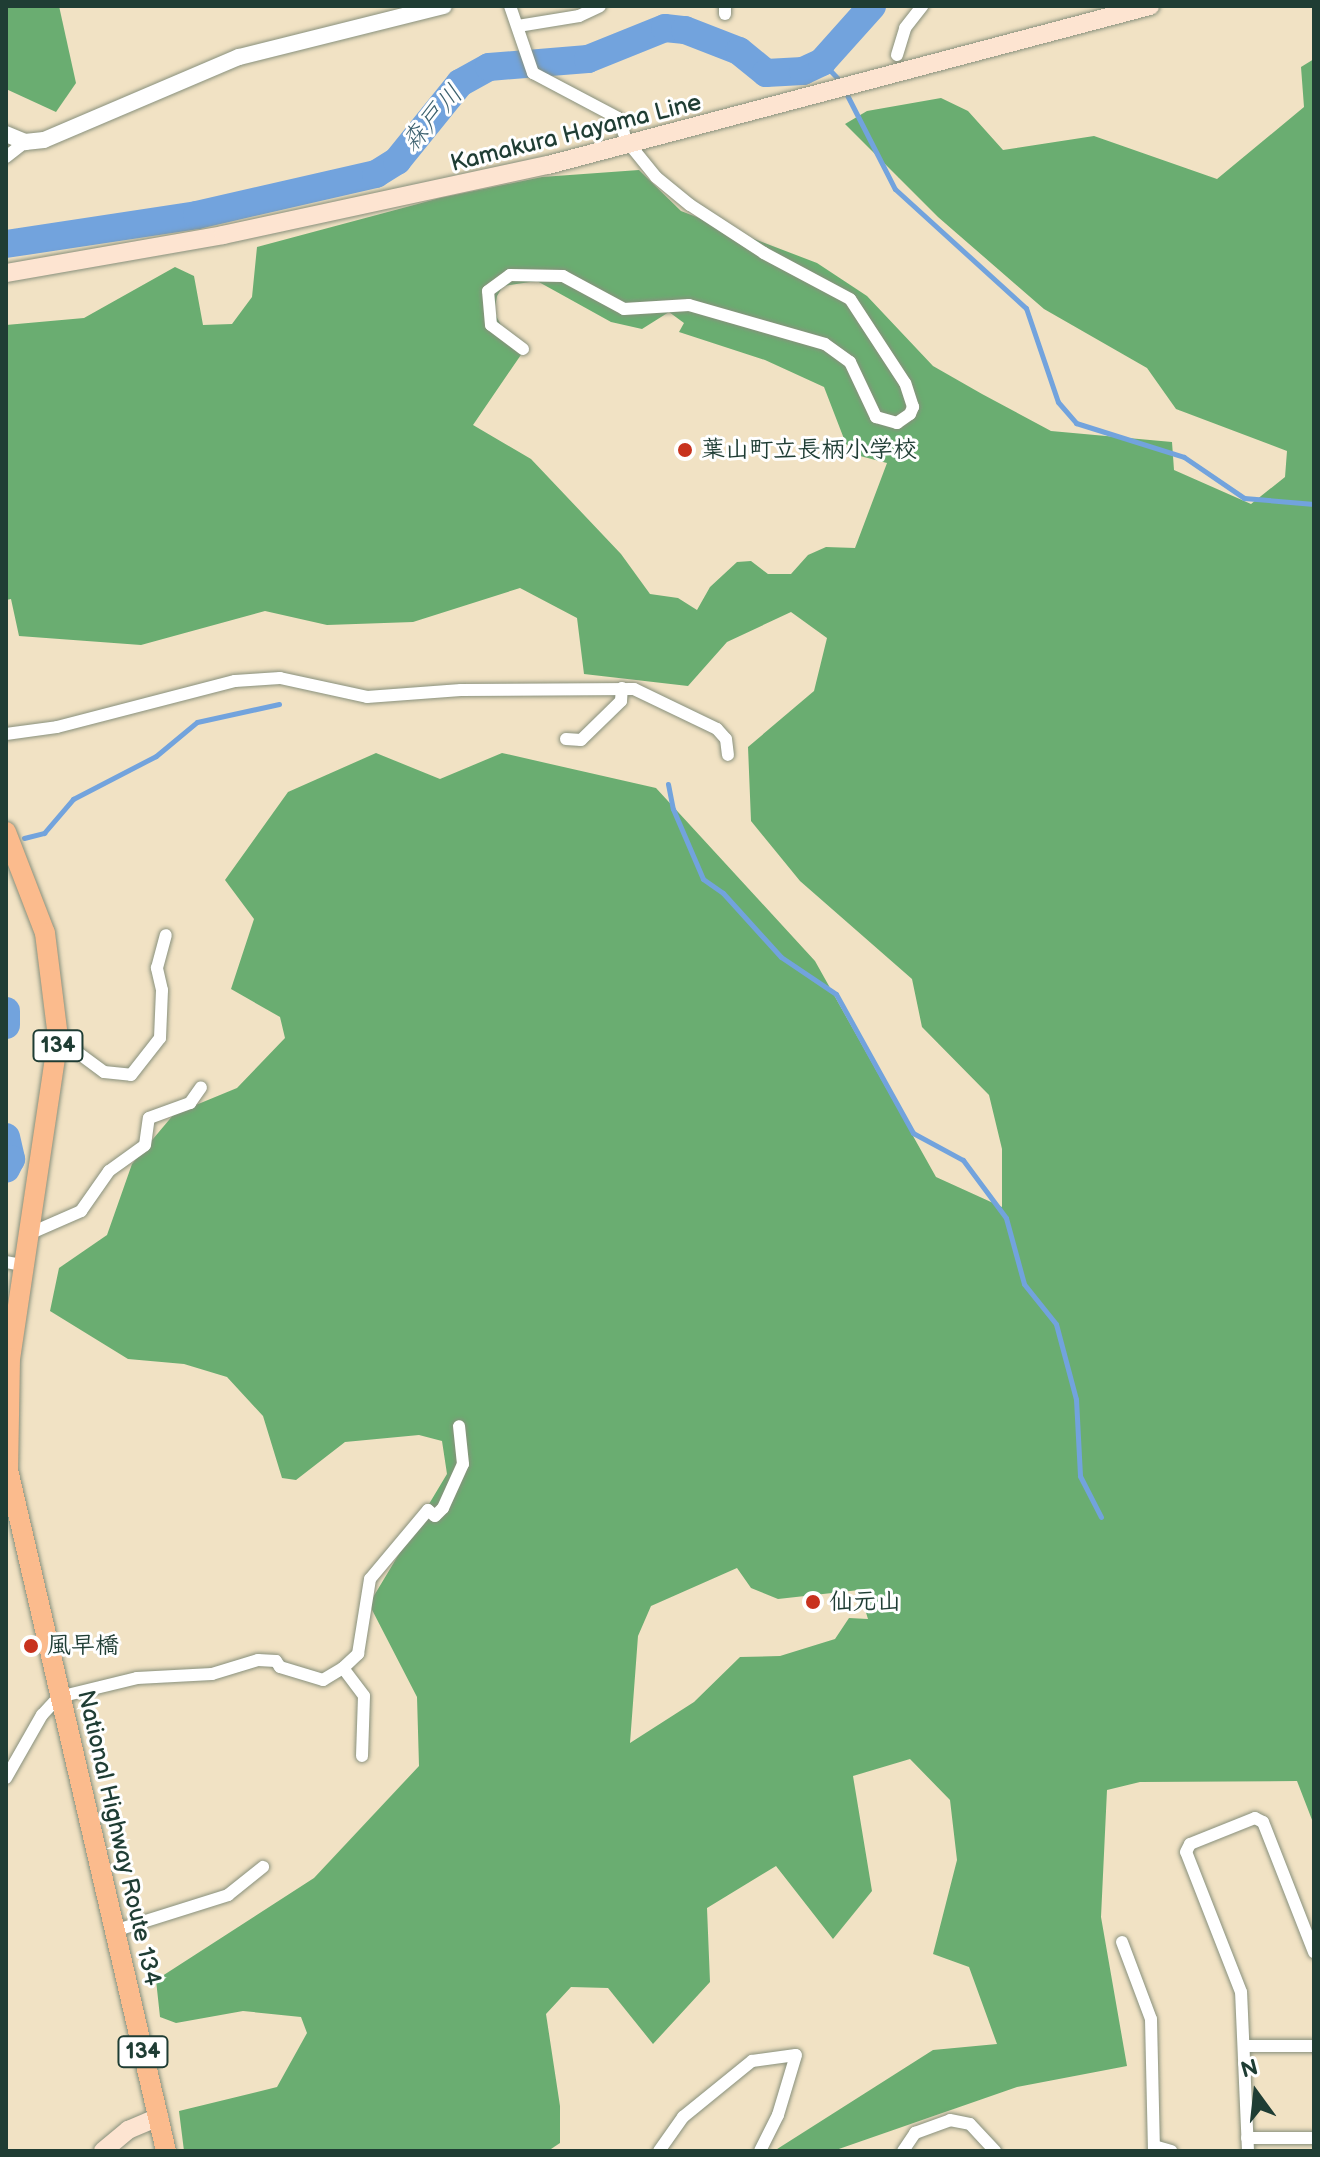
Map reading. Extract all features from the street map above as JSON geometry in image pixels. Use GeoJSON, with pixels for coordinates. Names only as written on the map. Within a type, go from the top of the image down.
{"type":"FeatureCollection","features":[{"type":"Feature","properties":{"kind":"highway","name":"National Highway Route 134"},"geometry":{"type":"LineString","coordinates":[[6,832],[45,933],[58,1038],[31,1233],[16,1264],[7,1386],[7,1470],[166,2151]]}},
{"type":"Feature","properties":{"kind":"main road","name":"Kamakura Hayama Line"},"geometry":{"type":"LineString","coordinates":[[6,273],[223,235],[627,140],[1150,6]]}},
{"type":"Feature","properties":{"kind":"main road"},"geometry":{"type":"LineString","coordinates":[[103,2151],[128,2130],[159,2117]]}},
{"type":"Feature","properties":{"kind":"street"},"geometry":{"type":"LineString","coordinates":[[6,157],[25,142],[61,135],[134,98],[239,57],[444,6]]}},
{"type":"Feature","properties":{"kind":"street"},"geometry":{"type":"LineString","coordinates":[[510,6],[532,68],[618,118],[627,140],[656,177],[690,205],[764,253],[850,299],[905,383],[913,407],[910,414],[891,423],[876,417],[850,362],[825,344],[689,305],[624,309],[563,276],[510,275],[488,291],[491,325],[523,349]]}},
{"type":"Feature","properties":{"kind":"street"},"geometry":{"type":"LineString","coordinates":[[518,26],[579,16],[600,6]]}},
{"type":"Feature","properties":{"kind":"street"},"geometry":{"type":"LineString","coordinates":[[897,55],[905,28],[922,6]]}},
{"type":"Feature","properties":{"kind":"street"},"geometry":{"type":"LineString","coordinates":[[6,134],[25,142]]}},
{"type":"Feature","properties":{"kind":"street"},"geometry":{"type":"LineString","coordinates":[[6,734],[57,727],[235,681],[280,678],[367,697],[461,690],[622,688],[647,694],[717,729],[726,739],[728,755]]}},
{"type":"Feature","properties":{"kind":"street"},"geometry":{"type":"LineString","coordinates":[[566,739],[581,740],[621,701],[622,688]]}},
{"type":"Feature","properties":{"kind":"street"},"geometry":{"type":"LineString","coordinates":[[58,1038],[104,1072],[131,1075],[160,1038],[162,990],[157,968],[166,935]]}},
{"type":"Feature","properties":{"kind":"street"},"geometry":{"type":"LineString","coordinates":[[31,1233],[81,1211],[109,1171],[145,1145],[149,1118],[190,1103],[201,1087]]}},
{"type":"Feature","properties":{"kind":"street"},"geometry":{"type":"LineString","coordinates":[[6,1778],[42,1715],[59,1697],[137,1678],[212,1674],[258,1660],[276,1661],[280,1667],[323,1680],[343,1668],[360,1645],[370,1579],[428,1510],[435,1516],[443,1508],[463,1464],[459,1426]]}},
{"type":"Feature","properties":{"kind":"street"},"geometry":{"type":"LineString","coordinates":[[343,1668],[364,1696],[362,1756]]}},
{"type":"Feature","properties":{"kind":"street"},"geometry":{"type":"LineString","coordinates":[[1314,1952],[1263,1822],[1255,1818],[1190,1844],[1186,1852],[1241,1992],[1247,2046],[1248,2144],[1314,2138]]}},
{"type":"Feature","properties":{"kind":"street"},"geometry":{"type":"LineString","coordinates":[[114,1931],[228,1895],[263,1867]]}},
{"type":"Feature","properties":{"kind":"street"},"geometry":{"type":"LineString","coordinates":[[1122,1942],[1151,2019],[1154,2148],[1171,2151]]}},
{"type":"Feature","properties":{"kind":"street"},"geometry":{"type":"LineString","coordinates":[[1247,2046],[1314,2046]]}},
{"type":"Feature","properties":{"kind":"street"},"geometry":{"type":"LineString","coordinates":[[659,2151],[683,2117],[752,2061],[796,2055],[778,2115],[760,2151]]}},
{"type":"Feature","properties":{"kind":"street"},"geometry":{"type":"LineString","coordinates":[[903,2151],[915,2133],[950,2120],[970,2124],[995,2151]]}},
{"type":"Feature","properties":{"kind":"green space"},"geometry":{"type":"Polygon","coordinates":[[[6,6],[59,6],[76,83],[56,112],[6,89],[6,6]]]}},
{"type":"Feature","properties":{"kind":"green space"},"geometry":{"type":"Polygon","coordinates":[[[1314,59],[1314,1825],[1297,1781],[1140,1782],[1107,1790],[1101,1917],[1127,2066],[1017,2087],[833,2151],[774,2151],[933,2050],[997,2044],[969,1967],[933,1954],[957,1860],[950,1800],[910,1759],[853,1776],[872,1891],[833,1939],[776,1866],[707,1908],[710,1982],[653,2044],[608,1988],[571,1987],[546,2014],[560,2106],[560,2143],[548,2151],[184,2151],[179,2111],[277,2087],[307,2033],[301,2017],[243,2011],[176,2023],[160,2017],[156,1980],[314,1878],[419,1766],[417,1697],[369,1604],[447,1474],[442,1441],[419,1435],[345,1442],[296,1480],[282,1478],[263,1416],[227,1377],[184,1364],[128,1359],[50,1311],[59,1268],[107,1235],[132,1164],[174,1114],[237,1088],[285,1038],[280,1017],[231,989],[254,919],[225,880],[288,792],[376,753],[440,779],[502,753],[656,788],[815,961],[936,1177],[1002,1207],[1002,1149],[989,1095],[922,1027],[912,979],[800,881],[751,821],[748,747],[814,691],[827,638],[791,612],[727,642],[688,686],[584,674],[577,618],[520,588],[413,622],[327,625],[265,611],[141,645],[19,636],[11,599],[6,600],[6,325],[84,318],[175,267],[194,276],[203,325],[232,324],[252,297],[257,247],[440,198],[542,177],[639,170],[681,211],[817,263],[867,296],[933,366],[982,394],[1051,431],[1172,442],[1174,470],[1251,504],[1285,477],[1287,451],[1176,409],[1147,368],[1044,309],[938,217],[845,124],[867,111],[941,98],[968,111],[1003,150],[1094,136],[1217,179],[1304,107],[1301,67],[1314,59]],[[537,281],[503,286],[497,296],[494,312],[502,327],[527,346],[473,425],[531,459],[621,554],[650,594],[678,598],[697,610],[710,587],[737,562],[751,561],[768,574],[791,574],[808,555],[826,547],[855,548],[887,463],[860,456],[846,444],[824,387],[765,360],[679,332],[684,323],[669,312],[642,329],[611,322],[537,281]],[[737,1568],[651,1606],[638,1636],[630,1743],[694,1702],[740,1657],[780,1656],[835,1639],[849,1618],[868,1619],[859,1590],[778,1599],[751,1588],[737,1568]]]}},
{"type":"Feature","properties":{"kind":"waterway","name":"森戸川"},"geometry":{"type":"LineString","coordinates":[[6,244],[197,215],[376,174],[397,161],[460,83],[489,67],[588,59],[665,28],[685,30],[739,51],[766,73],[803,71],[822,62],[872,6]]}},
{"type":"Feature","properties":{"kind":"waterway"},"geometry":{"type":"LineString","coordinates":[[822,62],[841,82]]}},
{"type":"Feature","properties":{"kind":"waterway"},"geometry":{"type":"LineString","coordinates":[[845,91],[895,189],[1026,308],[1058,402],[1076,423],[1184,457],[1244,498],[1314,504]]}},
{"type":"Feature","properties":{"kind":"waterway"},"geometry":{"type":"LineString","coordinates":[[24,838],[44,833],[73,799],[156,756],[197,722],[279,704]]}},
{"type":"Feature","properties":{"kind":"waterway"},"geometry":{"type":"LineString","coordinates":[[668,784],[673,809],[703,879],[723,893],[781,957],[836,994],[913,1133],[963,1160],[1006,1218],[1024,1284],[1056,1324],[1076,1399],[1080,1476],[1101,1517]]}},
{"type":"Feature","properties":{"kind":"waterway","name":"森戸川"},"geometry":{"type":"LineString","coordinates":[[6,1011],[6,1025]]}},
{"type":"Feature","properties":{"kind":"waterway","name":"森戸川"},"geometry":{"type":"LineString","coordinates":[[6,1137],[11,1159],[6,1169]]}},
{"type":"Feature","properties":{"kind":"place","name":"葉山町立長柄小学校"},"geometry":{"type":"Point","coordinates":[685,450]}},
{"type":"Feature","properties":{"kind":"place","name":"仙元山"},"geometry":{"type":"Point","coordinates":[813,1602]}},
{"type":"Feature","properties":{"kind":"place","name":"風早橋"},"geometry":{"type":"Point","coordinates":[31,1646]}}]}
